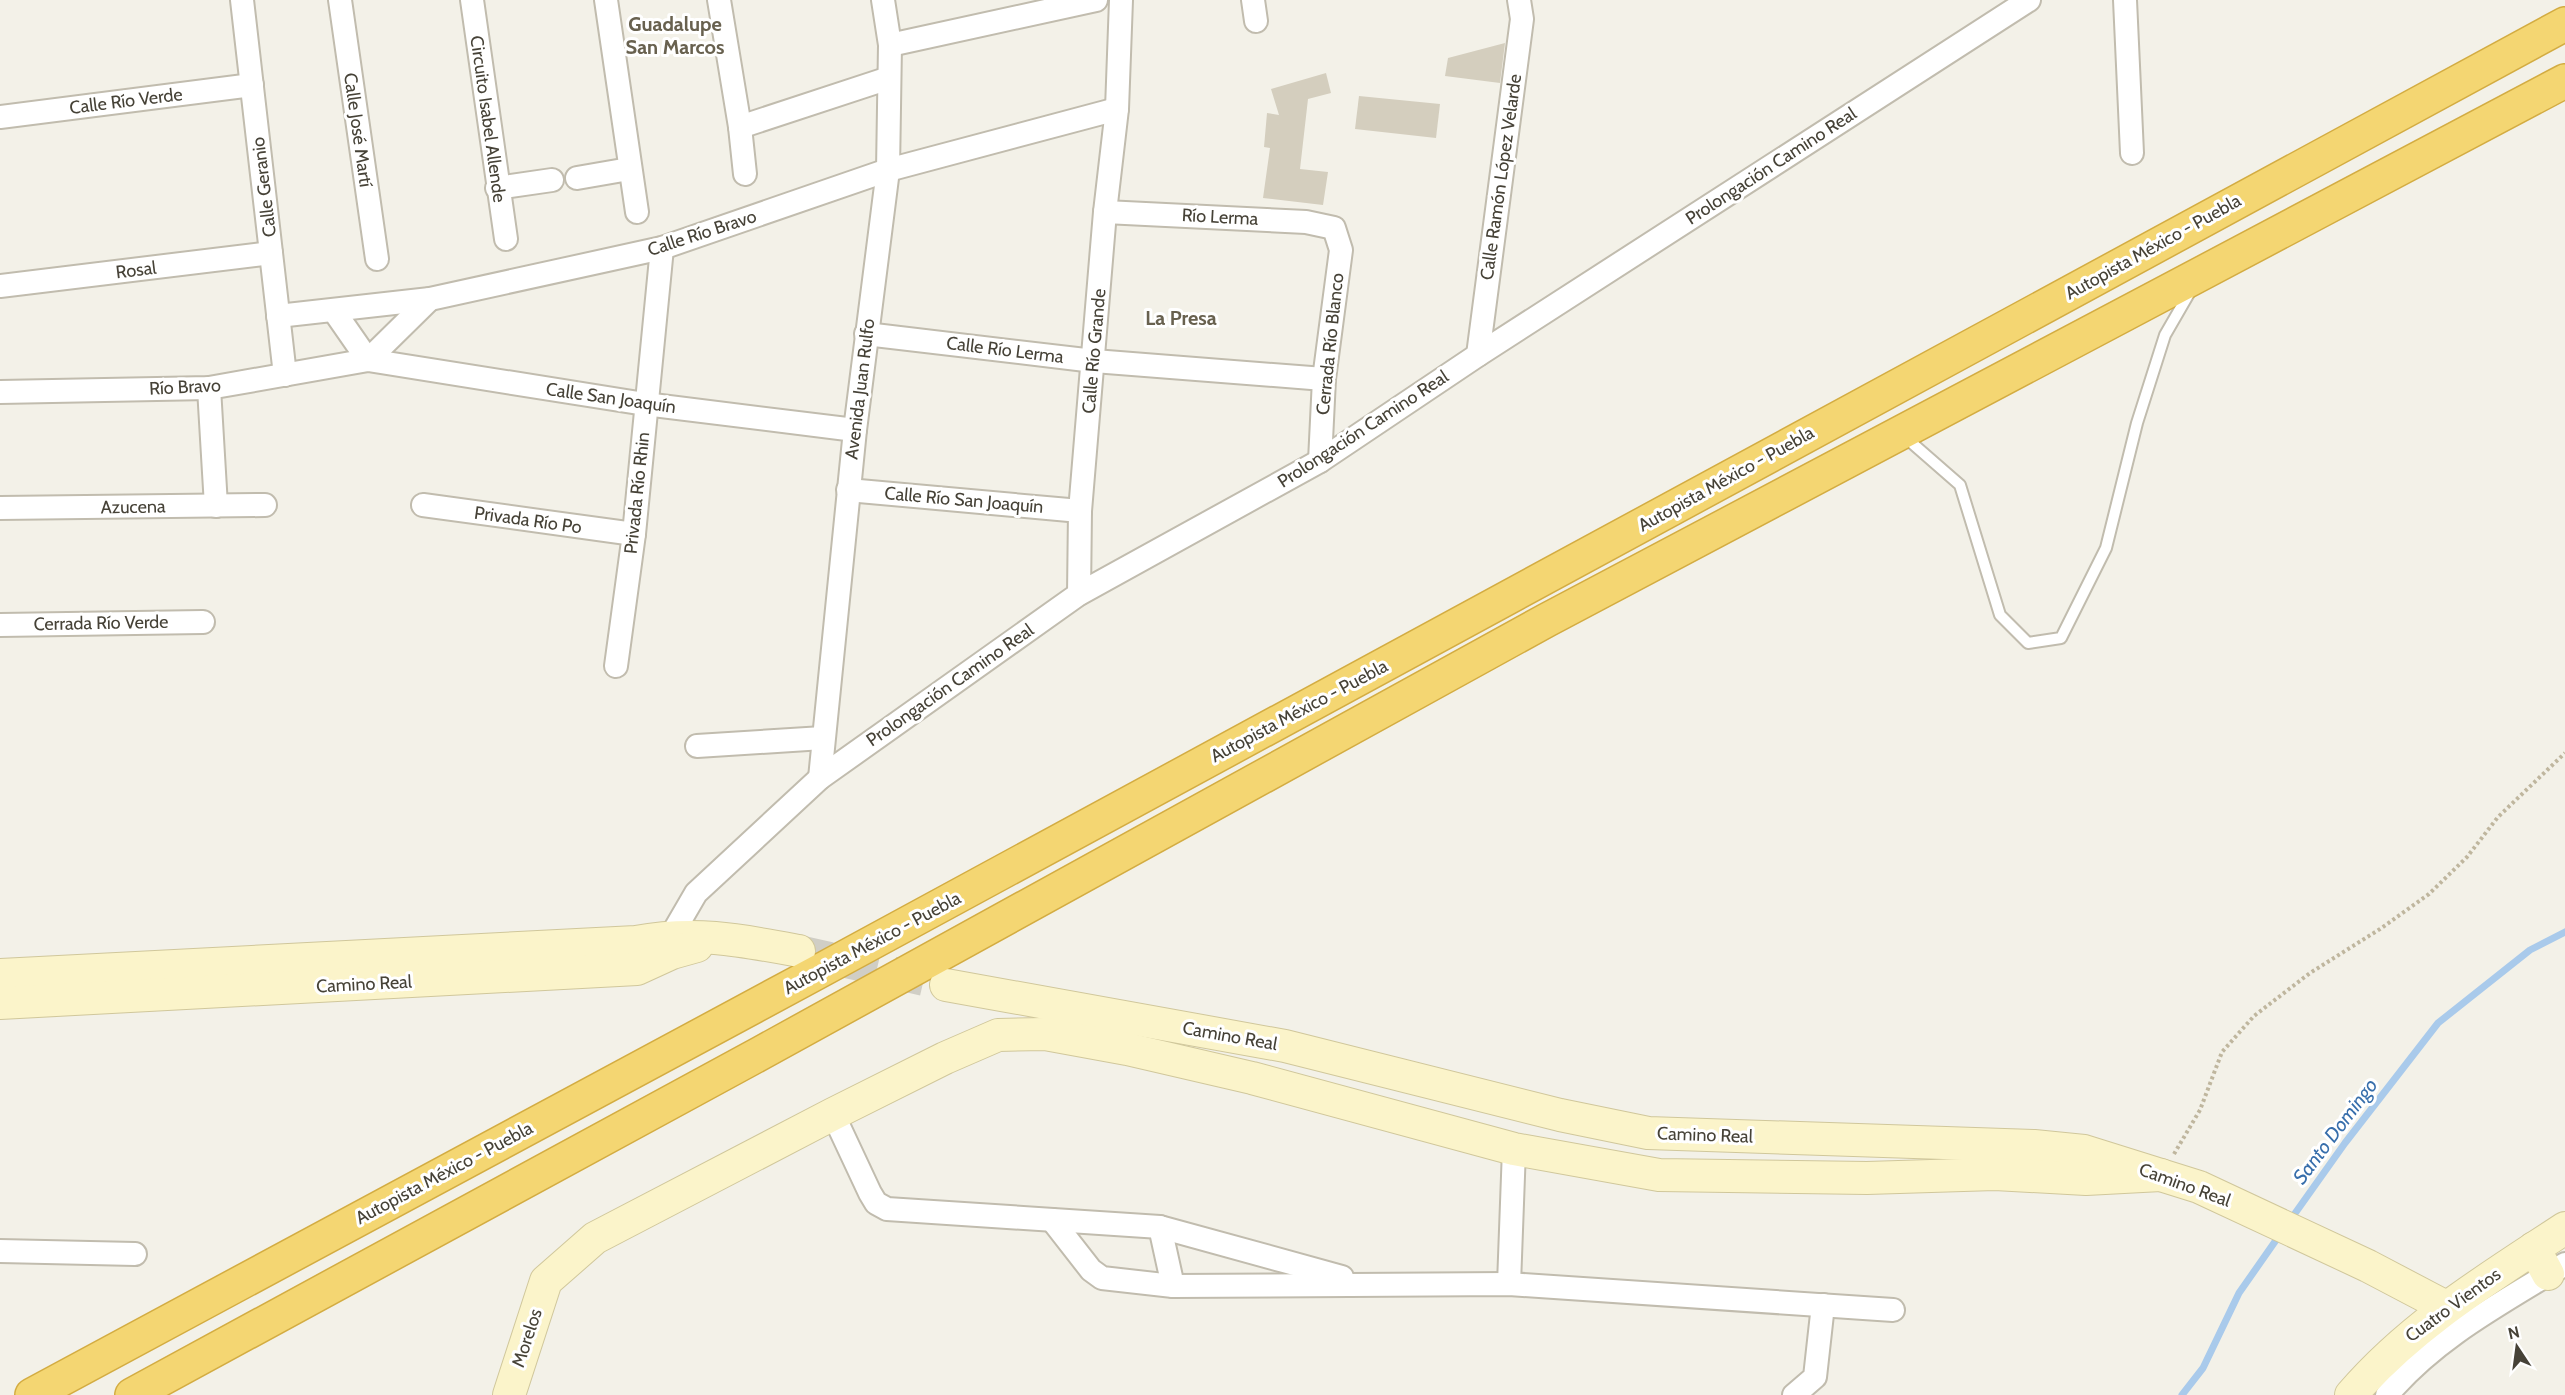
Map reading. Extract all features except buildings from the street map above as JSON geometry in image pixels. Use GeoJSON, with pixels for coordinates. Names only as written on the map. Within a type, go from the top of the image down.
{"type":"FeatureCollection","features":[{"type":"Feature","properties":{"kind":"highway","name":"Autopista México - Puebla"},"geometry":{"type":"LineString","coordinates":[[32,1395],[837,962],[2565,24]]}},
{"type":"Feature","properties":{"kind":"highway"},"geometry":{"type":"LineString","coordinates":[[132,1395],[761,1053],[1547,620],[2565,81]]}},
{"type":"Feature","properties":{"kind":"street","name":"Calle Geranio"},"geometry":{"type":"LineString","coordinates":[[242,0],[285,375]]}},
{"type":"Feature","properties":{"kind":"street","name":"Calle José Martí"},"geometry":{"type":"LineString","coordinates":[[340,0],[377,259]]}},
{"type":"Feature","properties":{"kind":"street","name":"Circuito Isabel Allende"},"geometry":{"type":"LineString","coordinates":[[471,0],[506,239]]}},
{"type":"Feature","properties":{"kind":"street"},"geometry":{"type":"LineString","coordinates":[[606,0],[637,212]]}},
{"type":"Feature","properties":{"kind":"street"},"geometry":{"type":"LineString","coordinates":[[719,0],[740,127],[745,174]]}},
{"type":"Feature","properties":{"kind":"street","name":"Avenida Juan Rulfo"},"geometry":{"type":"LineString","coordinates":[[820,778],[848,489],[888,170],[890,45],[883,0]]}},
{"type":"Feature","properties":{"kind":"street"},"geometry":{"type":"LineString","coordinates":[[890,45],[1096,0]]}},
{"type":"Feature","properties":{"kind":"street","name":"Calle Río Grande"},"geometry":{"type":"LineString","coordinates":[[1078,594],[1080,512],[1105,212],[1117,109],[1121,0]]}},
{"type":"Feature","properties":{"kind":"street","name":"Calle Ramón López Velarde"},"geometry":{"type":"LineString","coordinates":[[1478,355],[1522,19],[1518,0]]}},
{"type":"Feature","properties":{"kind":"street","name":"Prolongación Camino Real"},"geometry":{"type":"LineString","coordinates":[[671,944],[696,893],[820,778],[1078,594],[1320,461],[1478,355],[2029,0]]}},
{"type":"Feature","properties":{"kind":"street"},"geometry":{"type":"LineString","coordinates":[[2125,0],[2132,153]]}},
{"type":"Feature","properties":{"kind":"street"},"geometry":{"type":"LineString","coordinates":[[740,127],[889,78]]}},
{"type":"Feature","properties":{"kind":"street","name":"Calle Río Verde"},"geometry":{"type":"LineString","coordinates":[[0,117],[252,85]]}},
{"type":"Feature","properties":{"kind":"street","name":"Calle Río Bravo"},"geometry":{"type":"LineString","coordinates":[[278,316],[430,299],[662,248],[888,170],[1117,109]]}},
{"type":"Feature","properties":{"kind":"street"},"geometry":{"type":"LineString","coordinates":[[577,178],[629,169]]}},
{"type":"Feature","properties":{"kind":"street"},"geometry":{"type":"LineString","coordinates":[[497,188],[552,180]]}},
{"type":"Feature","properties":{"kind":"street","name":"Río Lerma"},"geometry":{"type":"LineString","coordinates":[[1105,212],[1306,222],[1334,228]]}},
{"type":"Feature","properties":{"kind":"street","name":"Cerrada Río Blanco"},"geometry":{"type":"LineString","coordinates":[[1320,461],[1324,379],[1341,250],[1334,228]]}},
{"type":"Feature","properties":{"kind":"street","name":"Privada Río Rhin"},"geometry":{"type":"LineString","coordinates":[[616,666],[633,534],[662,248]]}},
{"type":"Feature","properties":{"kind":"street","name":"Rosal"},"geometry":{"type":"LineString","coordinates":[[0,286],[271,253]]}},
{"type":"Feature","properties":{"kind":"street"},"geometry":{"type":"LineString","coordinates":[[334,311],[368,360],[430,299]]}},
{"type":"Feature","properties":{"kind":"street","name":"Calle Río Lerma"},"geometry":{"type":"LineString","coordinates":[[866,334],[1094,361],[1324,379]]}},
{"type":"Feature","properties":{"kind":"street","name":"Calle San Joaquín"},"geometry":{"type":"LineString","coordinates":[[368,360],[645,404],[855,430]]}},
{"type":"Feature","properties":{"kind":"street","name":"Río Bravo"},"geometry":{"type":"LineString","coordinates":[[0,392],[209,388],[368,360]]}},
{"type":"Feature","properties":{"kind":"street"},"geometry":{"type":"LineString","coordinates":[[209,388],[216,506]]}},
{"type":"Feature","properties":{"kind":"street","name":"Calle Río San Joaquín"},"geometry":{"type":"LineString","coordinates":[[848,489],[1080,512]]}},
{"type":"Feature","properties":{"kind":"street","name":"Azucena"},"geometry":{"type":"LineString","coordinates":[[0,508],[265,506]]}},
{"type":"Feature","properties":{"kind":"street","name":"Privada Río Po"},"geometry":{"type":"LineString","coordinates":[[423,506],[633,534]]}},
{"type":"Feature","properties":{"kind":"street","name":"Cerrada Río Verde"},"geometry":{"type":"LineString","coordinates":[[0,625],[203,622]]}},
{"type":"Feature","properties":{"kind":"street"},"geometry":{"type":"LineString","coordinates":[[697,746],[823,738]]}},
{"type":"Feature","properties":{"kind":"street","name":"Camino Real"},"geometry":{"type":"LineString","coordinates":[[0,975],[255,975],[533,960],[637,969],[671,944],[723,937],[799,951]]}},
{"type":"Feature","properties":{"kind":"street","name":"Camino Real"},"geometry":{"type":"LineString","coordinates":[[0,1003],[255,975]]}},
{"type":"Feature","properties":{"kind":"street","name":"Camino Real"},"geometry":{"type":"LineString","coordinates":[[946,985],[1285,1046],[1560,1114],[1648,1133],[2034,1146],[2084,1151],[2199,1187],[2368,1266],[2445,1307]]}},
{"type":"Feature","properties":{"kind":"street"},"geometry":{"type":"LineString","coordinates":[[1369,1285],[1160,1227],[887,1209],[876,1203],[870,1193],[833,1114],[945,1058],[998,1035],[1045,1034],[1127,1049],[1252,1078],[1514,1149],[1659,1175],[1867,1178],[1995,1174],[2086,1179],[2161,1175]]}},
{"type":"Feature","properties":{"kind":"street","name":"Morelos"},"geometry":{"type":"LineString","coordinates":[[509,1395],[546,1281],[595,1238],[833,1114]]}},
{"type":"Feature","properties":{"kind":"street"},"geometry":{"type":"LineString","coordinates":[[1509,1284],[1514,1149]]}},
{"type":"Feature","properties":{"kind":"street"},"geometry":{"type":"LineString","coordinates":[[1052,1220],[1091,1270],[1102,1278],[1173,1287],[1509,1284],[1893,1310]]}},
{"type":"Feature","properties":{"kind":"street"},"geometry":{"type":"LineString","coordinates":[[1160,1227],[1173,1287]]}},
{"type":"Feature","properties":{"kind":"street","name":"Cuatro Vientos"},"geometry":{"type":"LineString","coordinates":[[2387,1395],[2403,1376],[2438,1345],[2513,1294],[2549,1262],[2565,1228]]}},
{"type":"Feature","properties":{"kind":"street"},"geometry":{"type":"LineString","coordinates":[[0,1251],[135,1254]]}},
{"type":"Feature","properties":{"kind":"street","name":"Cuatro Vientos"},"geometry":{"type":"LineString","coordinates":[[2351,1395],[2399,1345],[2445,1307],[2549,1262]]}},
{"type":"Feature","properties":{"kind":"street"},"geometry":{"type":"LineString","coordinates":[[1794,1395],[1815,1377],[1823,1305]]}},
{"type":"Feature","properties":{"kind":"lane"},"geometry":{"type":"LineString","coordinates":[[1900,432],[1960,485],[2000,615],[2028,643],[2061,638],[2106,548],[2137,423],[2165,335],[2201,273]]}},
{"type":"Feature","properties":{"kind":"path"},"geometry":{"type":"LineString","coordinates":[[2161,1175],[2200,1110],[2222,1052],[2254,1016],[2310,973],[2380,929],[2429,894],[2467,857],[2498,817],[2565,753]]}},
{"type":"Feature","properties":{"kind":"waterway","name":"Santo Domingo"},"geometry":{"type":"LineString","coordinates":[[2291,1219],[2345,1143],[2438,1023],[2530,950],[2565,932]]}},
{"type":"Feature","properties":{"kind":"waterway","name":"Santo Domingo"},"geometry":{"type":"LineString","coordinates":[[2182,1395],[2203,1368],[2239,1293],[2281,1233]]}},
{"type":"Feature","properties":{"kind":"tunnel"},"geometry":{"type":"LineString","coordinates":[[799,951],[946,985]]}},
{"type":"Feature","properties":{"kind":"district","name":"Guadalupe San Marcos"},"geometry":{"type":"Point","coordinates":[675,36]}},
{"type":"Feature","properties":{"kind":"district","name":"La Presa"},"geometry":{"type":"Point","coordinates":[1181,318]}}]}
